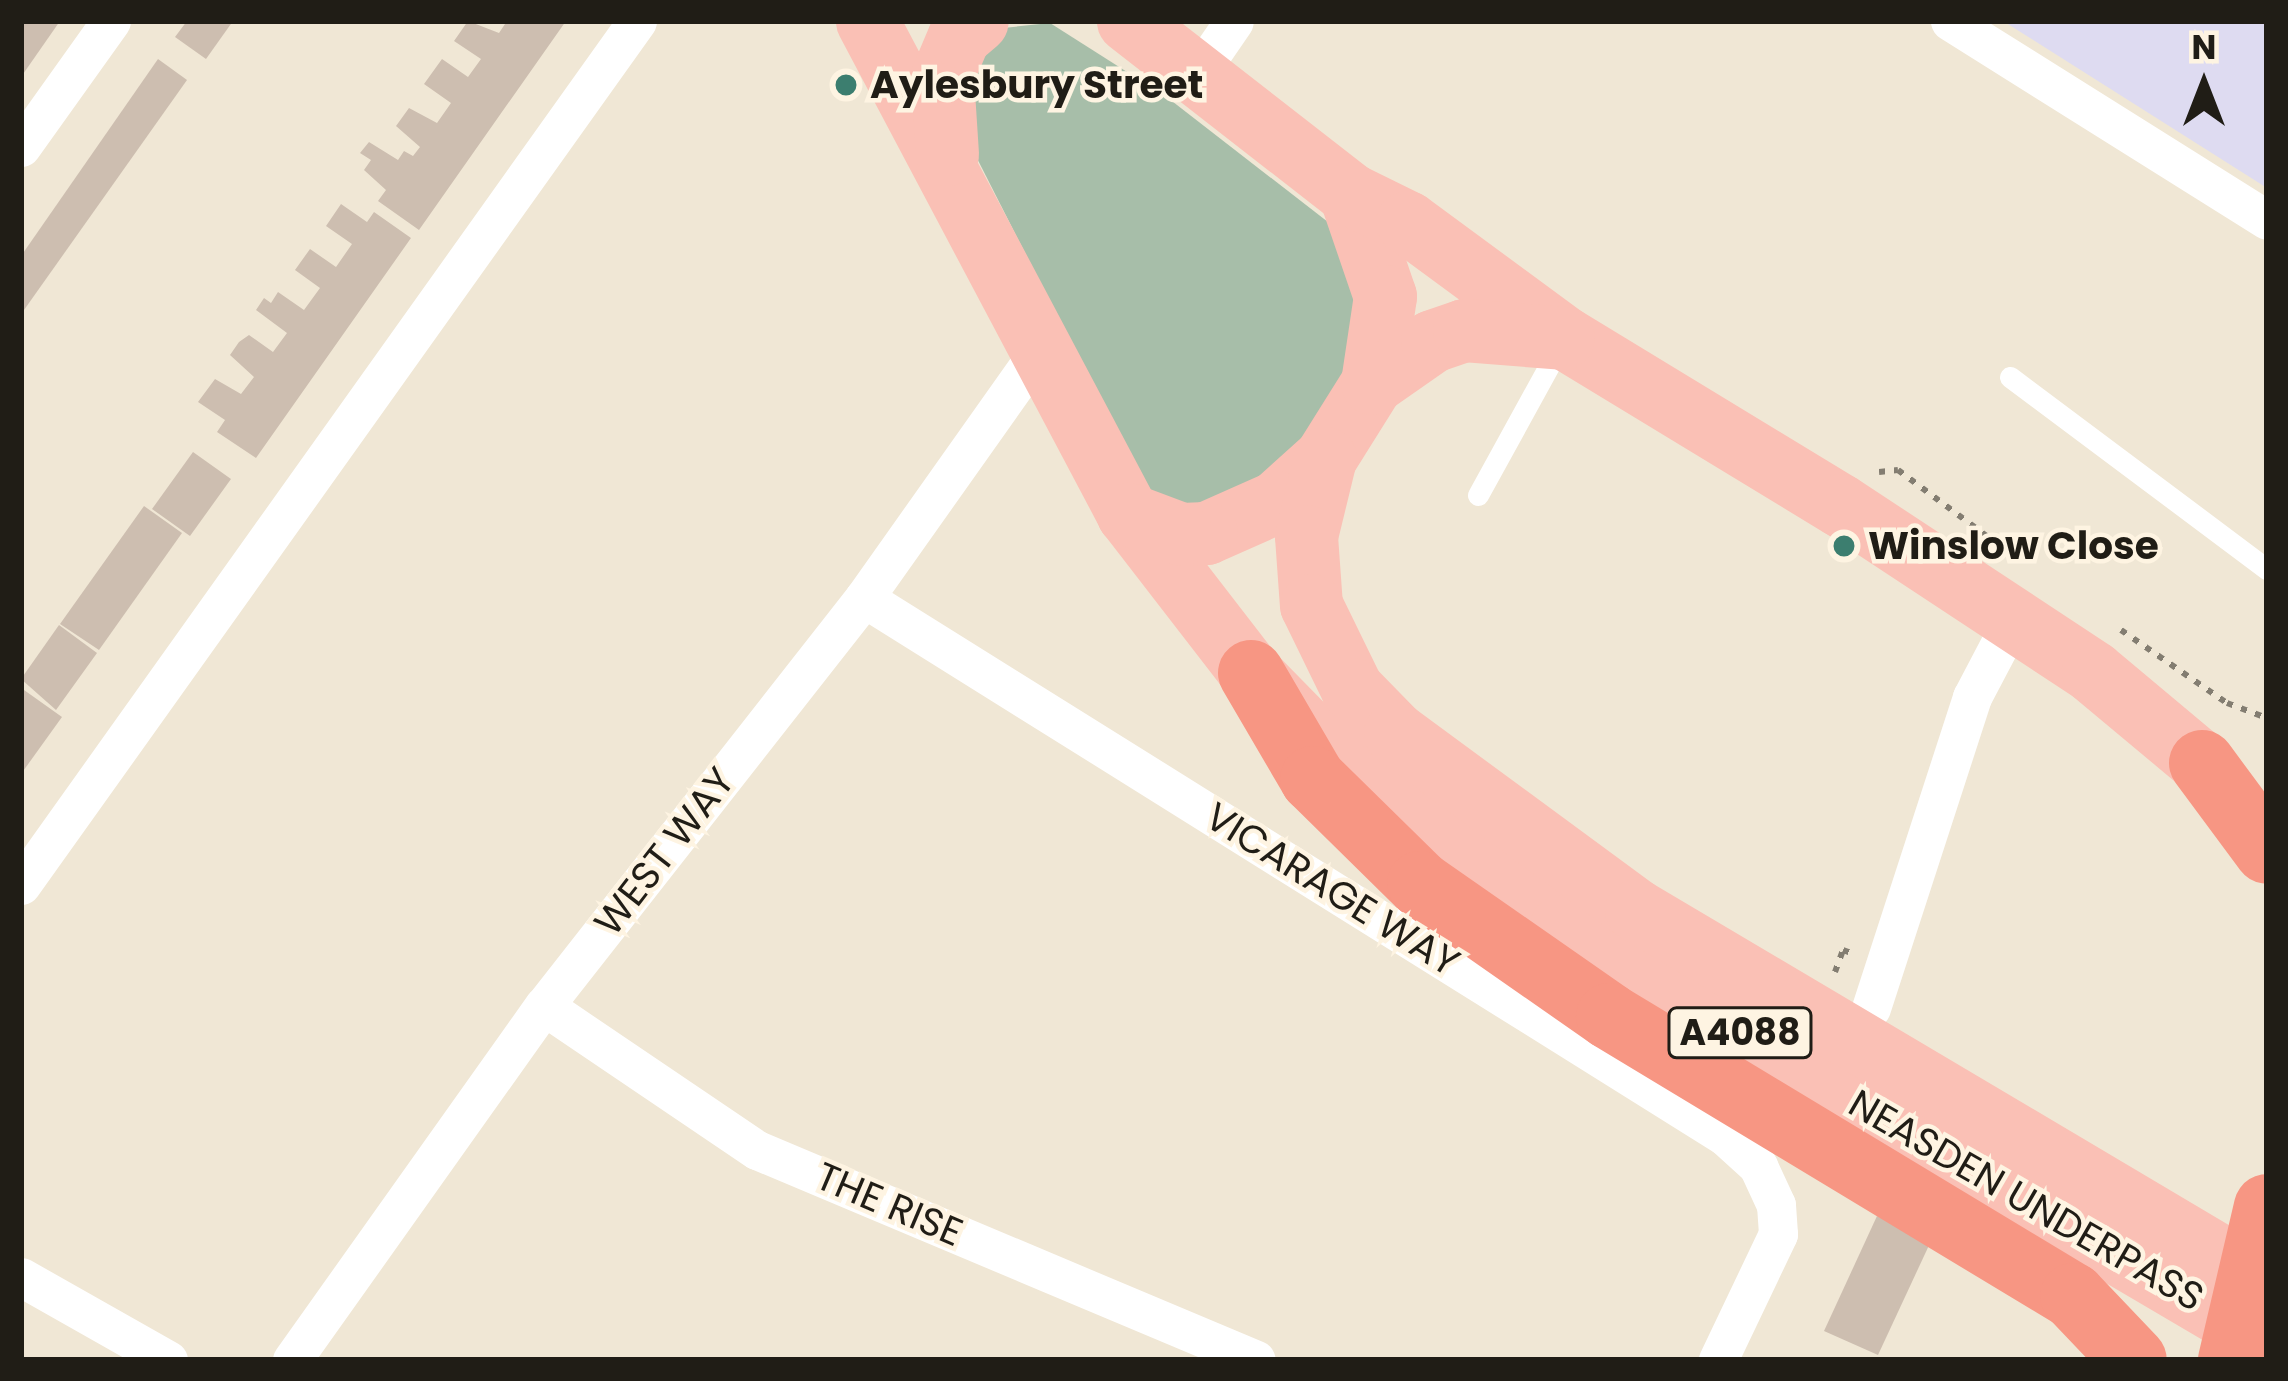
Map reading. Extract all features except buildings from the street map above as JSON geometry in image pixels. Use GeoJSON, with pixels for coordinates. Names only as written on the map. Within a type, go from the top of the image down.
{"type":"FeatureCollection","features":[{"type":"Feature","properties":{"kind":"highway"},"geometry":{"type":"LineString","coordinates":[[1251,673],[1313,779],[1420,884],[1609,1016],[2072,1296],[2134,1360]]}},
{"type":"Feature","properties":{"kind":"highway"},"geometry":{"type":"LineString","coordinates":[[2201,763],[2267,779]]}},
{"type":"Feature","properties":{"kind":"highway"},"geometry":{"type":"LineString","coordinates":[[2201,763],[2267,851]]}},
{"type":"Feature","properties":{"kind":"highway"},"geometry":{"type":"LineString","coordinates":[[2230,1360],[2264,1246]]}},
{"type":"Feature","properties":{"kind":"main road"},"geometry":{"type":"LineString","coordinates":[[949,174],[942,76],[959,36],[977,21]]}},
{"type":"Feature","properties":{"kind":"main road"},"geometry":{"type":"LineString","coordinates":[[1128,21],[1350,194],[1407,222],[1564,338],[2013,619],[2092,672],[2201,763]]}},
{"type":"Feature","properties":{"kind":"main road","name":"NEASDEN UNDERPASS"},"geometry":{"type":"LineString","coordinates":[[865,25],[1128,514],[1251,673],[1363,781],[1561,926],[2267,1342]]}},
{"type":"Feature","properties":{"kind":"main road"},"geometry":{"type":"LineString","coordinates":[[1350,194],[1385,296],[1372,383]]}},
{"type":"Feature","properties":{"kind":"main road"},"geometry":{"type":"LineString","coordinates":[[1128,514],[1181,534],[1229,528],[1276,502],[1325,458],[1372,383],[1432,341],[1464,330],[1564,338]]}},
{"type":"Feature","properties":{"kind":"main road","name":"NEASDEN UNDERPASS"},"geometry":{"type":"LineString","coordinates":[[1325,458],[1306,536],[1311,605],[1352,689],[1395,733],[1636,910],[2264,1246]]}},
{"type":"Feature","properties":{"kind":"street"},"geometry":{"type":"LineString","coordinates":[[21,147],[112,21]]}},
{"type":"Feature","properties":{"kind":"street"},"geometry":{"type":"LineString","coordinates":[[21,885],[638,21]]}},
{"type":"Feature","properties":{"kind":"street"},"geometry":{"type":"LineString","coordinates":[[1197,75],[1234,21]]}},
{"type":"Feature","properties":{"kind":"street"},"geometry":{"type":"LineString","coordinates":[[1950,21],[2267,220]]}},
{"type":"Feature","properties":{"kind":"street","name":"WEST WAY"},"geometry":{"type":"LineString","coordinates":[[292,1360],[544,1006],[864,598],[1042,348]]}},
{"type":"Feature","properties":{"kind":"street","name":"VICARAGE WAY"},"geometry":{"type":"LineString","coordinates":[[864,598],[1725,1136],[1758,1166],[1776,1205],[1778,1234],[1766,1269],[1718,1360]]}},
{"type":"Feature","properties":{"kind":"street"},"geometry":{"type":"LineString","coordinates":[[1871,1008],[1972,697],[2013,619]]}},
{"type":"Feature","properties":{"kind":"street","name":"THE RISE"},"geometry":{"type":"LineString","coordinates":[[544,1006],[758,1150],[1256,1360]]}},
{"type":"Feature","properties":{"kind":"street"},"geometry":{"type":"LineString","coordinates":[[21,1276],[168,1360]]}},
{"type":"Feature","properties":{"kind":"lane"},"geometry":{"type":"LineString","coordinates":[[1478,495],[1564,338]]}},
{"type":"Feature","properties":{"kind":"lane"},"geometry":{"type":"LineString","coordinates":[[2010,377],[2267,569]]}},
{"type":"Feature","properties":{"kind":"shaded area"},"geometry":{"type":"Polygon","coordinates":[[[2003,21],[2267,21],[2267,188],[2003,21]]]}},
{"type":"Feature","properties":{"kind":"green space"},"geometry":{"type":"Polygon","coordinates":[[[1050,23],[1168,98],[1346,236],[1363,349],[1312,429],[1247,493],[1185,512],[1145,490],[950,105],[984,30],[1050,23]]]}},
{"type":"Feature","properties":{"kind":"place","name":"Aylesbury Street"},"geometry":{"type":"Point","coordinates":[846,85]}},
{"type":"Feature","properties":{"kind":"place","name":"Winslow Close"},"geometry":{"type":"Point","coordinates":[1844,546]}}]}
